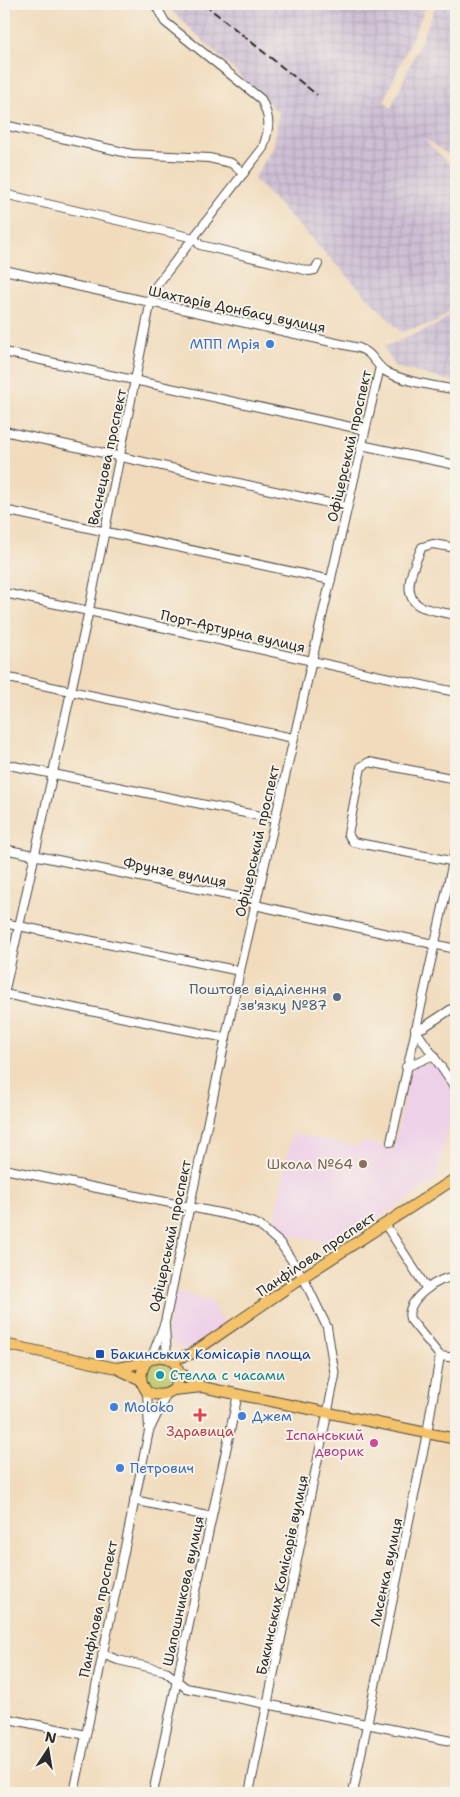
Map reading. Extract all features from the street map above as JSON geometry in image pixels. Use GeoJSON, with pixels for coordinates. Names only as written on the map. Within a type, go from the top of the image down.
{"type":"FeatureCollection","features":[{"type":"Feature","properties":{"kind":"main road","name":"Панфілова проспект"},"geometry":{"type":"LineString","coordinates":[[179,1372],[192,1354],[303,1277],[456,1178]]}},
{"type":"Feature","properties":{"kind":"main road"},"geometry":{"type":"LineString","coordinates":[[4,1344],[116,1368],[140,1380],[146,1392],[156,1395],[202,1387],[456,1439]]}},
{"type":"Feature","properties":{"kind":"main road","name":"Панфілова проспект"},"geometry":{"type":"LineString","coordinates":[[169,1359],[192,1354]]}},
{"type":"Feature","properties":{"kind":"main road"},"geometry":{"type":"LineString","coordinates":[[116,1368],[159,1356],[169,1359],[179,1372],[202,1387]]}},
{"type":"Feature","properties":{"kind":"main road"},"geometry":{"type":"LineString","coordinates":[[140,1380],[142,1370],[148,1360]]}},
{"type":"Feature","properties":{"kind":"main road"},"geometry":{"type":"LineString","coordinates":[[170,1392],[178,1381],[179,1372]]}},
{"type":"Feature","properties":{"kind":"street","name":"Васнецова проспект"},"geometry":{"type":"LineString","coordinates":[[4,994],[89,610],[152,303],[153,290],[263,148],[269,131],[268,114],[262,99],[166,22],[155,4]]}},
{"type":"Feature","properties":{"kind":"street"},"geometry":{"type":"LineString","coordinates":[[4,125],[132,154],[209,158],[231,163],[244,173]]}},
{"type":"Feature","properties":{"kind":"street"},"geometry":{"type":"LineString","coordinates":[[4,194],[194,238],[200,244],[309,270],[315,270],[318,264]]}},
{"type":"Feature","properties":{"kind":"street","name":"Шахтарів Донбасу вулиця"},"geometry":{"type":"LineString","coordinates":[[4,270],[358,348],[369,353],[385,371],[404,378],[456,390]]}},
{"type":"Feature","properties":{"kind":"street"},"geometry":{"type":"LineString","coordinates":[[4,352],[365,430]]}},
{"type":"Feature","properties":{"kind":"street","name":"Офіцерський проспект"},"geometry":{"type":"LineString","coordinates":[[165,1322],[240,971],[380,366]]}},
{"type":"Feature","properties":{"kind":"street"},"geometry":{"type":"LineString","coordinates":[[4,431],[347,507]]}},
{"type":"Feature","properties":{"kind":"street"},"geometry":{"type":"LineString","coordinates":[[361,445],[456,465]]}},
{"type":"Feature","properties":{"kind":"street"},"geometry":{"type":"LineString","coordinates":[[4,510],[330,580]]}},
{"type":"Feature","properties":{"kind":"street"},"geometry":{"type":"LineString","coordinates":[[456,548],[434,544],[422,547],[408,589],[412,598],[419,606],[456,615]]}},
{"type":"Feature","properties":{"kind":"street","name":"Порт-Артурна вулиця"},"geometry":{"type":"LineString","coordinates":[[4,593],[89,610],[312,662],[456,692]]}},
{"type":"Feature","properties":{"kind":"street"},"geometry":{"type":"LineString","coordinates":[[4,678],[294,738]]}},
{"type":"Feature","properties":{"kind":"street"},"geometry":{"type":"LineString","coordinates":[[455,861],[353,842],[348,834],[361,767],[369,762],[456,779]]}},
{"type":"Feature","properties":{"kind":"street"},"geometry":{"type":"LineString","coordinates":[[4,764],[275,819]]}},
{"type":"Feature","properties":{"kind":"street"},"geometry":{"type":"LineString","coordinates":[[391,1142],[406,1067],[455,861],[456,848]]}},
{"type":"Feature","properties":{"kind":"street","name":"Фрунзе вулиця"},"geometry":{"type":"LineString","coordinates":[[4,850],[242,898],[255,905],[456,949]]}},
{"type":"Feature","properties":{"kind":"street"},"geometry":{"type":"LineString","coordinates":[[4,923],[240,971]]}},
{"type":"Feature","properties":{"kind":"street"},"geometry":{"type":"LineString","coordinates":[[4,994],[226,1038]]}},
{"type":"Feature","properties":{"kind":"street"},"geometry":{"type":"LineString","coordinates":[[415,1029],[424,1027],[456,1006]]}},
{"type":"Feature","properties":{"kind":"street"},"geometry":{"type":"LineString","coordinates":[[415,1029],[456,1089]]}},
{"type":"Feature","properties":{"kind":"street"},"geometry":{"type":"LineString","coordinates":[[406,1067],[434,1055]]}},
{"type":"Feature","properties":{"kind":"street","name":"Бакинських Комісарів вулиця"},"geometry":{"type":"LineString","coordinates":[[4,1169],[247,1219],[260,1225],[280,1243],[303,1277],[327,1327],[335,1376],[249,1793]]}},
{"type":"Feature","properties":{"kind":"street"},"geometry":{"type":"LineString","coordinates":[[385,1224],[427,1289]]}},
{"type":"Feature","properties":{"kind":"street"},"geometry":{"type":"LineString","coordinates":[[456,1276],[448,1277],[427,1289],[412,1304],[409,1316],[440,1356],[456,1358]]}},
{"type":"Feature","properties":{"kind":"street"},"geometry":{"type":"LineString","coordinates":[[165,1322],[169,1359]]}},
{"type":"Feature","properties":{"kind":"street"},"geometry":{"type":"LineString","coordinates":[[148,1360],[165,1322]]}},
{"type":"Feature","properties":{"kind":"street","name":"Лисенка вулиця"},"geometry":{"type":"LineString","coordinates":[[353,1793],[427,1433],[440,1356]]}},
{"type":"Feature","properties":{"kind":"street","name":"Панфілова проспект"},"geometry":{"type":"LineString","coordinates":[[146,1392],[149,1431]]}},
{"type":"Feature","properties":{"kind":"street","name":"Панфілова проспект"},"geometry":{"type":"LineString","coordinates":[[74,1793],[149,1431],[170,1392]]}},
{"type":"Feature","properties":{"kind":"street","name":"Шапошникова вулиця"},"geometry":{"type":"LineString","coordinates":[[153,1793],[238,1394]]}},
{"type":"Feature","properties":{"kind":"street"},"geometry":{"type":"LineString","coordinates":[[134,1500],[212,1517]]}},
{"type":"Feature","properties":{"kind":"street"},"geometry":{"type":"LineString","coordinates":[[102,1654],[118,1660],[165,1671],[186,1688],[456,1742]]}},
{"type":"Feature","properties":{"kind":"street"},"geometry":{"type":"LineString","coordinates":[[4,1718],[86,1735]]}},
{"type":"Feature","properties":{"kind":"shaded area"},"geometry":{"type":"Polygon","coordinates":[[[165,4],[427,4],[384,101],[391,108],[437,4],[456,4],[456,145],[452,157],[423,138],[456,171],[456,305],[436,322],[401,332],[254,179],[274,146],[279,113],[165,4]]]}},
{"type":"Feature","properties":{"kind":"shaded area"},"geometry":{"type":"Polygon","coordinates":[[[456,310],[456,382],[395,367],[384,347],[437,325],[456,310]]]}},
{"type":"Feature","properties":{"kind":"shaded area","name":"Школа №64"},"geometry":{"type":"Polygon","coordinates":[[[412,1061],[440,1067],[455,1092],[437,1179],[339,1245],[272,1231],[292,1133],[359,1147],[361,1141],[394,1149],[412,1061]]]}},
{"type":"Feature","properties":{"kind":"shaded area"},"geometry":{"type":"Polygon","coordinates":[[[174,1291],[210,1301],[226,1325],[184,1351],[168,1338],[174,1291]]]}},
{"type":"Feature","properties":{"kind":"green space"},"geometry":{"type":"Polygon","coordinates":[[[160,1362],[170,1366],[174,1376],[170,1386],[160,1390],[150,1386],[146,1376],[150,1366],[160,1362]]]}},
{"type":"Feature","properties":{"kind":"railway"},"geometry":{"type":"LineString","coordinates":[[204,4],[317,95]]}},
{"type":"Feature","properties":{"kind":"place","name":"МПП Мрія"},"geometry":{"type":"Point","coordinates":[270,344]}},
{"type":"Feature","properties":{"kind":"place","name":"Поштове відділення зв'язку №87"},"geometry":{"type":"Point","coordinates":[337,997]}},
{"type":"Feature","properties":{"kind":"place","name":"Школа №64"},"geometry":{"type":"Point","coordinates":[363,1164]}},
{"type":"Feature","properties":{"kind":"place","name":"Бакинських Комісарів площа"},"geometry":{"type":"Point","coordinates":[100,1354]}},
{"type":"Feature","properties":{"kind":"place","name":"Стелла с часами"},"geometry":{"type":"Point","coordinates":[160,1375]}},
{"type":"Feature","properties":{"kind":"place","name":"Moloko"},"geometry":{"type":"Point","coordinates":[114,1407]}},
{"type":"Feature","properties":{"kind":"place","name":"Здравица"},"geometry":{"type":"Point","coordinates":[200,1415]}},
{"type":"Feature","properties":{"kind":"place","name":"Джем"},"geometry":{"type":"Point","coordinates":[242,1416]}},
{"type":"Feature","properties":{"kind":"place","name":"Іспанський дворик"},"geometry":{"type":"Point","coordinates":[374,1443]}},
{"type":"Feature","properties":{"kind":"place","name":"Петрович"},"geometry":{"type":"Point","coordinates":[120,1468]}}]}
